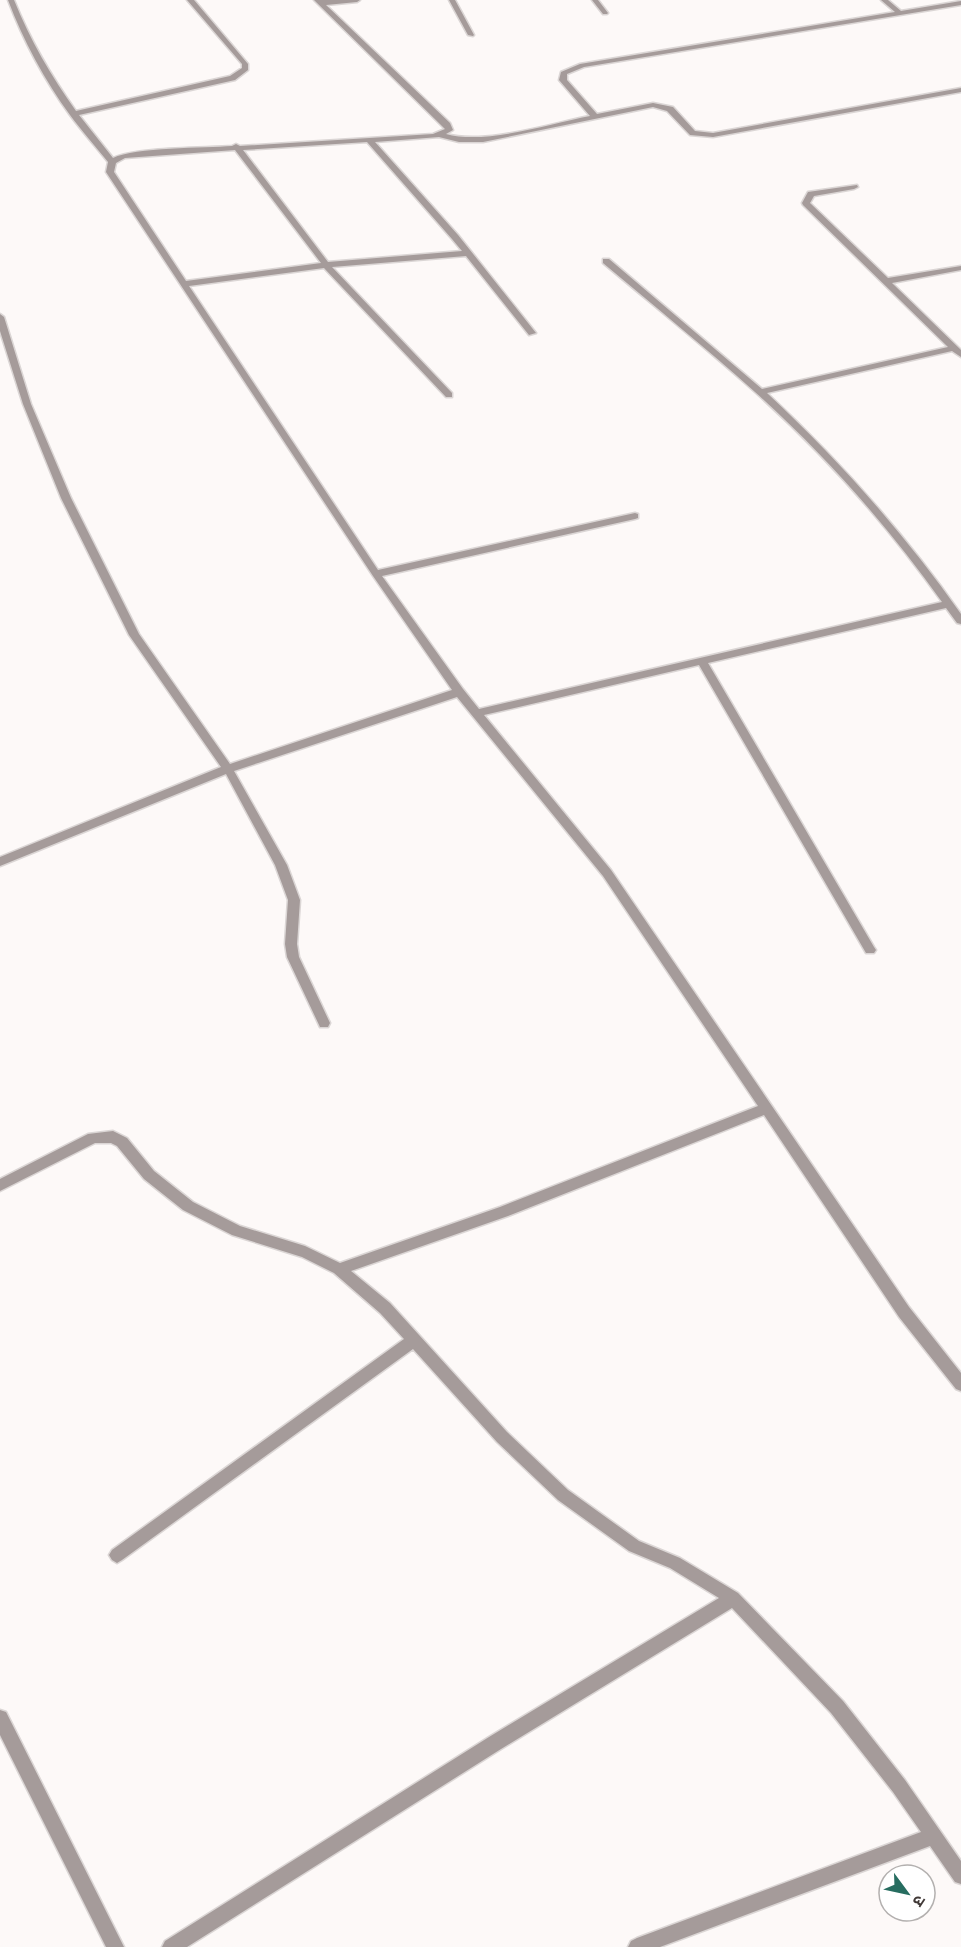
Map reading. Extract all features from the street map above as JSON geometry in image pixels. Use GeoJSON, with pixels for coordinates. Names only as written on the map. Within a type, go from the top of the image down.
{"type":"FeatureCollection","features":[{"type":"Feature","properties":{"kind":"street"},"geometry":{"type":"LineString","coordinates":[[11,0],[27,39],[72,114],[112,162]]}},
{"type":"Feature","properties":{"kind":"street"},"geometry":{"type":"LineString","coordinates":[[72,114],[232,78],[243,73],[246,69],[245,64],[190,0]]}},
{"type":"Feature","properties":{"kind":"street"},"geometry":{"type":"LineString","coordinates":[[319,2],[357,0]]}},
{"type":"Feature","properties":{"kind":"street"},"geometry":{"type":"LineString","coordinates":[[452,0],[471,35]]}},
{"type":"Feature","properties":{"kind":"street"},"geometry":{"type":"LineString","coordinates":[[595,0],[605,13]]}},
{"type":"Feature","properties":{"kind":"street"},"geometry":{"type":"LineString","coordinates":[[884,0],[899,12]]}},
{"type":"Feature","properties":{"kind":"street"},"geometry":{"type":"LineString","coordinates":[[319,2],[447,125],[449,130],[441,135]]}},
{"type":"Feature","properties":{"kind":"street"},"geometry":{"type":"LineString","coordinates":[[594,116],[563,80],[563,73],[582,65],[961,3]]}},
{"type":"Feature","properties":{"kind":"street"},"geometry":{"type":"LineString","coordinates":[[112,162],[123,156],[138,154],[236,146],[441,135],[459,140],[483,140],[594,116],[660,105],[674,111],[693,133],[714,135],[961,90]]}},
{"type":"Feature","properties":{"kind":"street"},"geometry":{"type":"LineString","coordinates":[[948,92],[961,102]]}},
{"type":"Feature","properties":{"kind":"street"},"geometry":{"type":"LineString","coordinates":[[369,140],[468,253],[532,333]]}},
{"type":"Feature","properties":{"kind":"street"},"geometry":{"type":"LineString","coordinates":[[236,146],[326,265],[450,395]]}},
{"type":"Feature","properties":{"kind":"street"},"geometry":{"type":"LineString","coordinates":[[112,162],[110,172],[376,574],[459,692],[607,873],[904,1312],[961,1384]]}},
{"type":"Feature","properties":{"kind":"street"},"geometry":{"type":"LineString","coordinates":[[854,187],[811,194],[806,202],[958,351]]}},
{"type":"Feature","properties":{"kind":"street"},"geometry":{"type":"LineString","coordinates":[[184,284],[326,265],[468,253]]}},
{"type":"Feature","properties":{"kind":"street"},"geometry":{"type":"LineString","coordinates":[[606,261],[760,392],[857,490],[961,621]]}},
{"type":"Feature","properties":{"kind":"street"},"geometry":{"type":"LineString","coordinates":[[887,281],[961,268]]}},
{"type":"Feature","properties":{"kind":"street"},"geometry":{"type":"LineString","coordinates":[[0,317],[27,404],[62,488],[129,625],[170,690],[228,769],[281,865],[294,900],[291,944],[293,957],[324,1023]]}},
{"type":"Feature","properties":{"kind":"street"},"geometry":{"type":"LineString","coordinates":[[760,392],[958,351]]}},
{"type":"Feature","properties":{"kind":"street"},"geometry":{"type":"LineString","coordinates":[[376,574],[635,516]]}},
{"type":"Feature","properties":{"kind":"street"},"geometry":{"type":"LineString","coordinates":[[476,713],[949,604]]}},
{"type":"Feature","properties":{"kind":"street"},"geometry":{"type":"LineString","coordinates":[[702,662],[870,950]]}},
{"type":"Feature","properties":{"kind":"street"},"geometry":{"type":"LineString","coordinates":[[0,862],[228,769],[459,692]]}},
{"type":"Feature","properties":{"kind":"street"},"geometry":{"type":"LineString","coordinates":[[339,1269],[503,1212],[765,1109]]}},
{"type":"Feature","properties":{"kind":"street"},"geometry":{"type":"LineString","coordinates":[[0,1185],[93,1138],[113,1137],[122,1142],[149,1175],[188,1206],[237,1231],[315,1256],[339,1269],[365,1288],[502,1437],[563,1495],[634,1546],[675,1563],[733,1598],[837,1707],[899,1786],[961,1876]]}},
{"type":"Feature","properties":{"kind":"street"},"geometry":{"type":"LineString","coordinates":[[117,1555],[415,1340]]}},
{"type":"Feature","properties":{"kind":"street"},"geometry":{"type":"LineString","coordinates":[[171,1947],[495,1743],[733,1598]]}},
{"type":"Feature","properties":{"kind":"street"},"geometry":{"type":"LineString","coordinates":[[0,1718],[115,1947]]}},
{"type":"Feature","properties":{"kind":"street"},"geometry":{"type":"LineString","coordinates":[[637,1947],[933,1836]]}}]}
